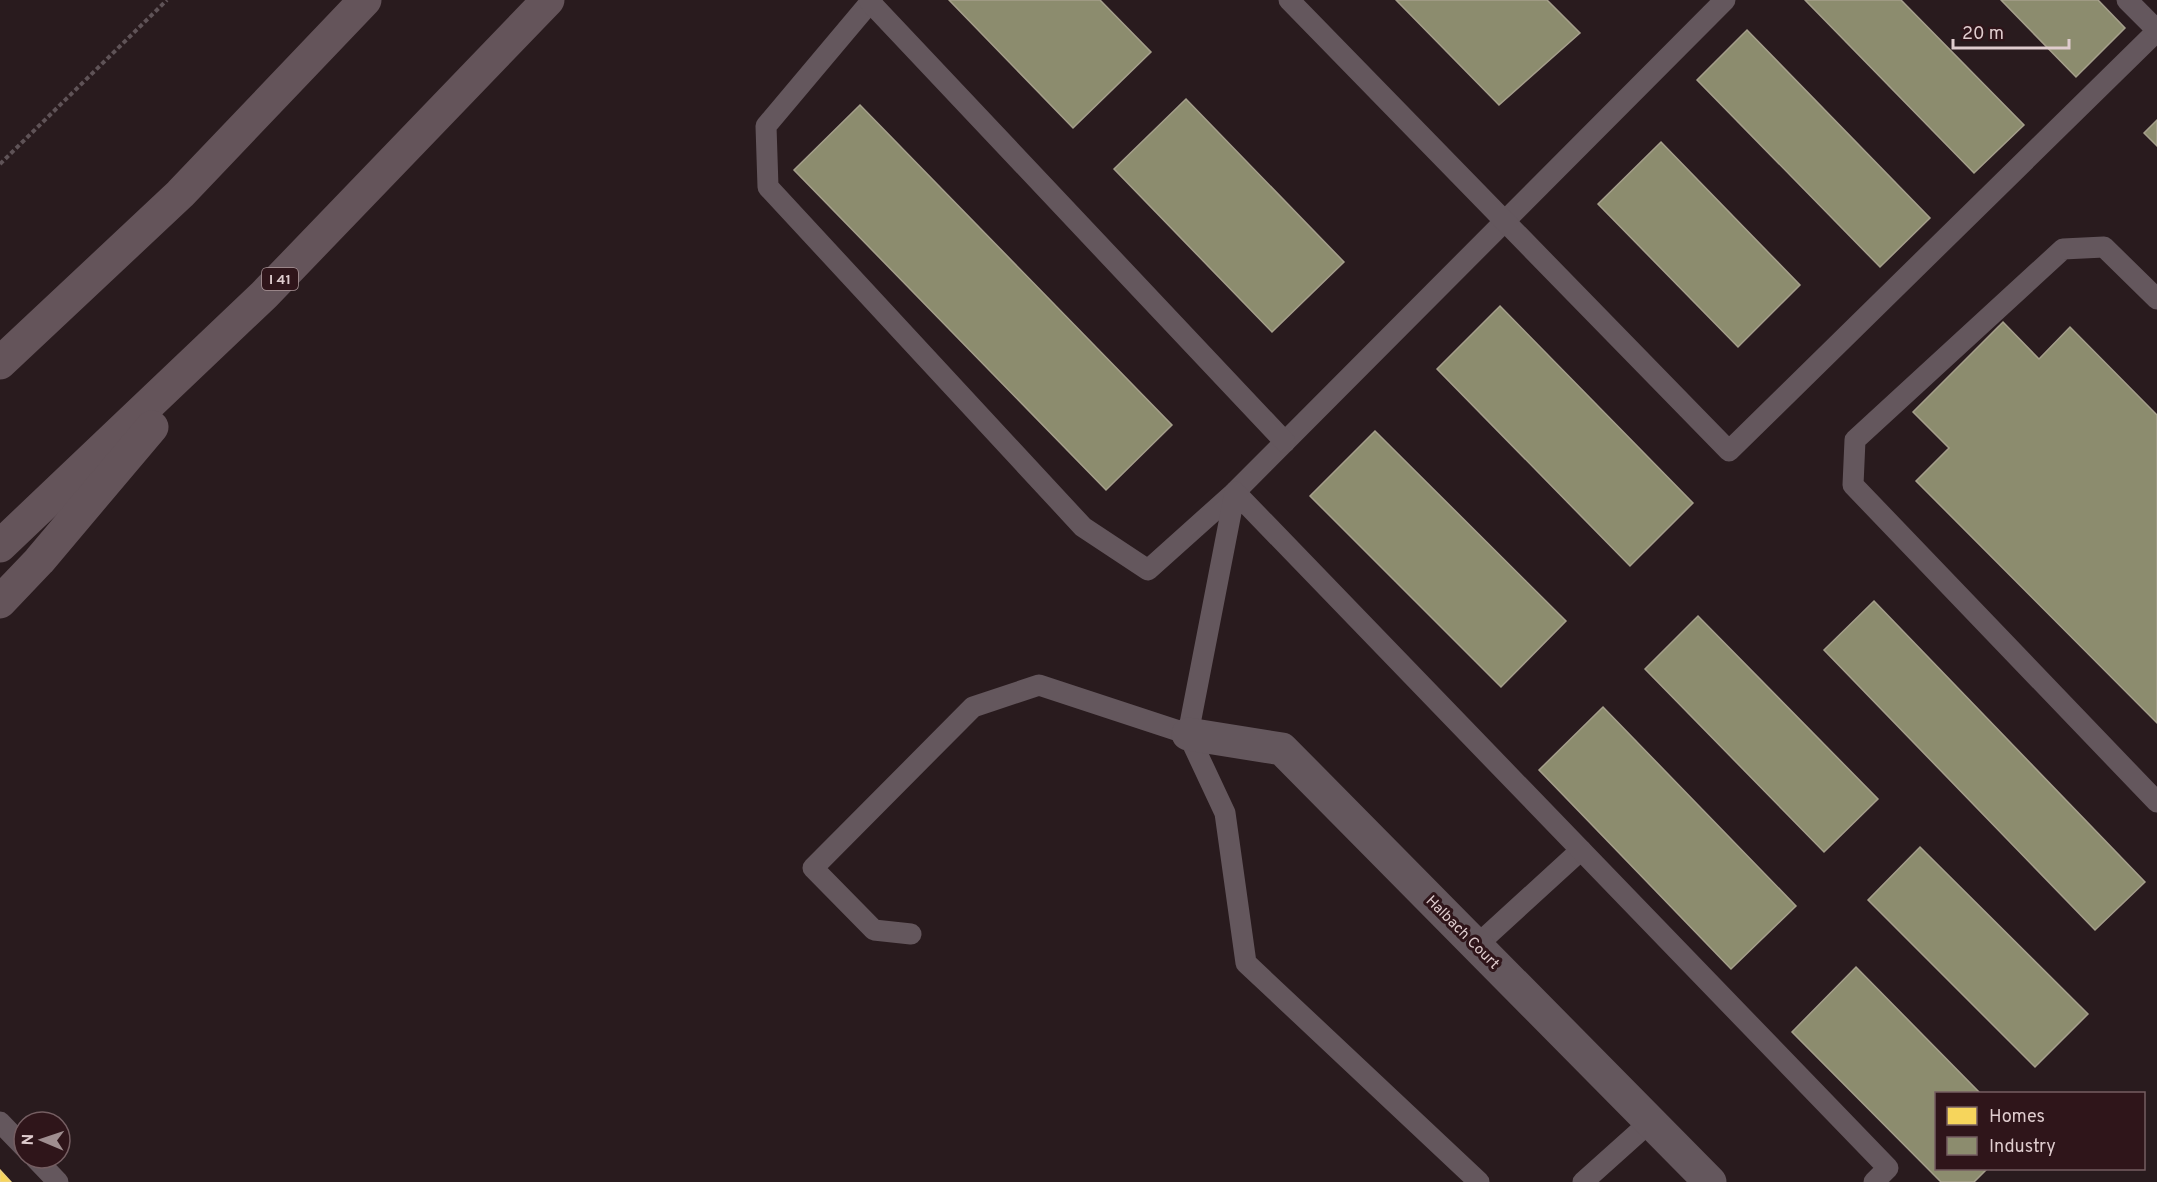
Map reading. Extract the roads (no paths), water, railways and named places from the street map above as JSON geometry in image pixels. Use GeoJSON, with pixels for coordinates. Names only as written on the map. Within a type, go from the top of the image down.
{"type":"FeatureCollection","features":[{"type":"Feature","properties":{"kind":"highway"},"geometry":{"type":"LineString","coordinates":[[0,363],[180,194],[364,0]]}},
{"type":"Feature","properties":{"kind":"highway","name":"I 41"},"geometry":{"type":"LineString","coordinates":[[0,546],[264,295],[548,0]]}},
{"type":"Feature","properties":{"kind":"highway"},"geometry":{"type":"LineString","coordinates":[[0,602],[39,561],[264,295]]}},
{"type":"Feature","properties":{"kind":"street","name":"Halbach Court"},"geometry":{"type":"LineString","coordinates":[[1188,734],[1282,749],[1710,1182]]}},
{"type":"Feature","properties":{"kind":"lane"},"geometry":{"type":"LineString","coordinates":[[1289,0],[1729,452],[2157,30],[2127,0]]}},
{"type":"Feature","properties":{"kind":"lane"},"geometry":{"type":"LineString","coordinates":[[1285,442],[871,1],[766,126],[768,187],[1083,526],[1148,570],[1235,492],[1285,442],[1504,221],[1725,0]]}},
{"type":"Feature","properties":{"kind":"lane"},"geometry":{"type":"LineString","coordinates":[[2157,299],[2104,248],[2063,249],[1855,441],[1853,485],[2157,802]]}},
{"type":"Feature","properties":{"kind":"lane"},"geometry":{"type":"LineString","coordinates":[[1235,492],[1188,734],[1225,813],[1246,963],[1479,1182]]}},
{"type":"Feature","properties":{"kind":"lane"},"geometry":{"type":"LineString","coordinates":[[1235,492],[1888,1168],[1874,1182]]}},
{"type":"Feature","properties":{"kind":"lane"},"geometry":{"type":"LineString","coordinates":[[911,934],[874,930],[813,868],[973,707],[1039,685],[1188,734]]}},
{"type":"Feature","properties":{"kind":"lane"},"geometry":{"type":"LineString","coordinates":[[1476,945],[1581,850]]}},
{"type":"Feature","properties":{"kind":"lane"},"geometry":{"type":"LineString","coordinates":[[0,1122],[12,1134]]}},
{"type":"Feature","properties":{"kind":"lane"},"geometry":{"type":"LineString","coordinates":[[1583,1182],[1650,1122]]}},
{"type":"Feature","properties":{"kind":"lane"},"geometry":{"type":"LineString","coordinates":[[46,1170],[58,1182]]}}]}
